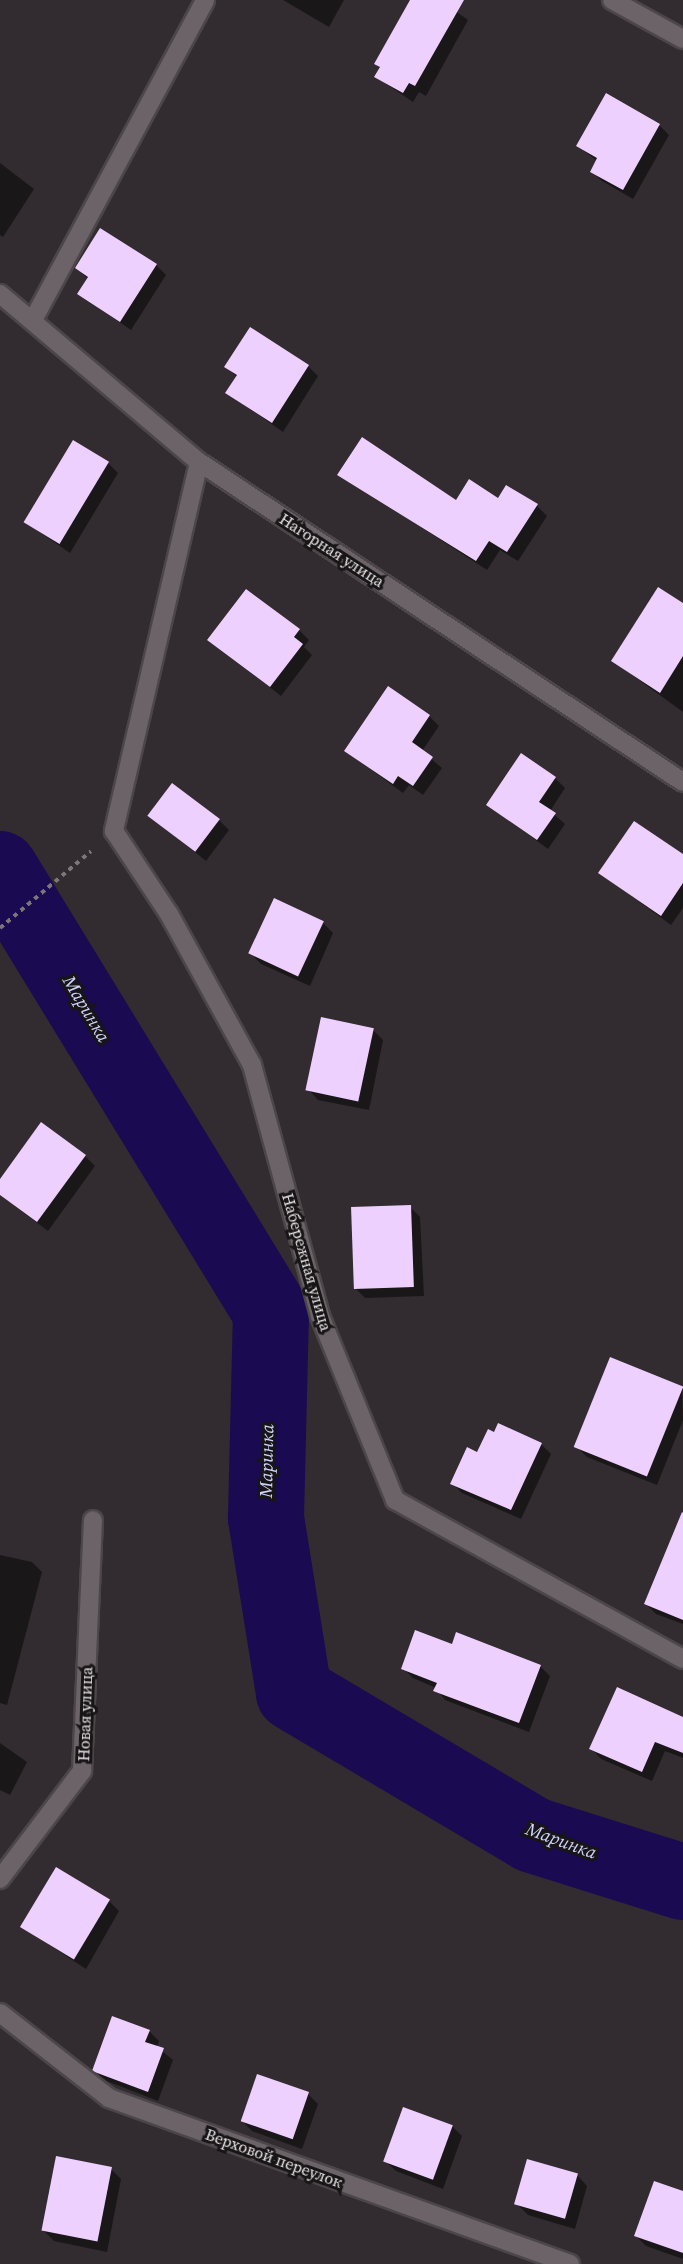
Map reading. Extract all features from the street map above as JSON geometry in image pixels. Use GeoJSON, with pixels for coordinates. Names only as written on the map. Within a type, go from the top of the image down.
{"type":"FeatureCollection","features":[{"type":"Feature","properties":{"kind":"street"},"geometry":{"type":"LineString","coordinates":[[33,320],[205,0]]}},
{"type":"Feature","properties":{"kind":"street"},"geometry":{"type":"LineString","coordinates":[[612,0],[683,39]]}},
{"type":"Feature","properties":{"kind":"street","name":"Нагорная улица"},"geometry":{"type":"LineString","coordinates":[[0,294],[199,462],[683,782]]}},
{"type":"Feature","properties":{"kind":"street"},"geometry":{"type":"LineString","coordinates":[[114,831],[199,462]]}},
{"type":"Feature","properties":{"kind":"street","name":"Набережная улица"},"geometry":{"type":"LineString","coordinates":[[114,831],[170,914],[252,1065],[320,1316],[394,1500],[683,1659]]}},
{"type":"Feature","properties":{"kind":"street","name":"Новая улица"},"geometry":{"type":"LineString","coordinates":[[0,1879],[82,1771],[93,1520]]}},
{"type":"Feature","properties":{"kind":"street","name":"Верховой переулок"},"geometry":{"type":"LineString","coordinates":[[0,2013],[109,2098],[570,2264]]}},
{"type":"Feature","properties":{"kind":"path"},"geometry":{"type":"LineString","coordinates":[[0,928],[51,887],[114,831]]}},
{"type":"Feature","properties":{"kind":"building"},"geometry":{"type":"Polygon","coordinates":[[[410,0],[464,0],[415,86],[409,83],[403,93],[374,77],[380,67],[374,64],[410,0]]]}},
{"type":"Feature","properties":{"kind":"building"},"geometry":{"type":"Polygon","coordinates":[[[606,93],[660,124],[623,190],[590,172],[597,158],[576,146],[606,93]]]}},
{"type":"Feature","properties":{"kind":"building"},"geometry":{"type":"Polygon","coordinates":[[[100,228],[157,264],[120,322],[77,294],[88,277],[75,268],[100,228]]]}},
{"type":"Feature","properties":{"kind":"building"},"geometry":{"type":"Polygon","coordinates":[[[250,327],[309,365],[272,423],[225,393],[237,375],[224,367],[250,327]]]}},
{"type":"Feature","properties":{"kind":"building"},"geometry":{"type":"Polygon","coordinates":[[[362,437],[456,500],[469,479],[498,498],[506,485],[538,504],[507,552],[489,541],[476,561],[337,475],[362,437]]]}},
{"type":"Feature","properties":{"kind":"building"},"geometry":{"type":"Polygon","coordinates":[[[73,440],[109,462],[60,544],[24,522],[73,440]]]}},
{"type":"Feature","properties":{"kind":"building"},"geometry":{"type":"Polygon","coordinates":[[[658,587],[683,603],[683,656],[660,693],[611,661],[658,587]]]}},
{"type":"Feature","properties":{"kind":"building"},"geometry":{"type":"Polygon","coordinates":[[[246,589],[300,629],[294,637],[303,644],[270,687],[207,640],[246,589]]]}},
{"type":"Feature","properties":{"kind":"building"},"geometry":{"type":"Polygon","coordinates":[[[388,686],[430,715],[412,742],[433,757],[413,786],[398,776],[393,784],[344,751],[388,686]]]}},
{"type":"Feature","properties":{"kind":"building"},"geometry":{"type":"Polygon","coordinates":[[[521,753],[556,777],[539,802],[556,813],[537,840],[486,805],[521,753]]]}},
{"type":"Feature","properties":{"kind":"building"},"geometry":{"type":"Polygon","coordinates":[[[172,783],[220,819],[195,852],[147,816],[172,783]]]}},
{"type":"Feature","properties":{"kind":"building"},"geometry":{"type":"Polygon","coordinates":[[[634,821],[683,854],[683,883],[661,916],[598,873],[634,821]]]}},
{"type":"Feature","properties":{"kind":"building"},"geometry":{"type":"Polygon","coordinates":[[[274,898],[324,921],[298,977],[248,953],[274,898]]]}},
{"type":"Feature","properties":{"kind":"building"},"geometry":{"type":"Polygon","coordinates":[[[321,1017],[374,1028],[358,1102],[305,1090],[321,1017]]]}},
{"type":"Feature","properties":{"kind":"building"},"geometry":{"type":"Polygon","coordinates":[[[41,1122],[86,1155],[37,1222],[0,1195],[0,1179],[41,1122]]]}},
{"type":"Feature","properties":{"kind":"building"},"geometry":{"type":"Polygon","coordinates":[[[411,1205],[414,1287],[354,1289],[351,1207],[411,1205]]]}},
{"type":"Feature","properties":{"kind":"building"},"geometry":{"type":"Polygon","coordinates":[[[610,1357],[683,1386],[647,1477],[574,1447],[610,1357]]]}},
{"type":"Feature","properties":{"kind":"building"},"geometry":{"type":"Polygon","coordinates":[[[498,1423],[542,1443],[511,1510],[450,1484],[467,1447],[477,1452],[488,1429],[494,1432],[498,1423]]]}},
{"type":"Feature","properties":{"kind":"building"},"geometry":{"type":"Polygon","coordinates":[[[683,1513],[683,1620],[644,1604],[683,1513]]]}},
{"type":"Feature","properties":{"kind":"building"},"geometry":{"type":"Polygon","coordinates":[[[415,1630],[452,1644],[456,1632],[541,1665],[519,1723],[433,1691],[437,1683],[401,1669],[415,1630]]]}},
{"type":"Feature","properties":{"kind":"building"},"geometry":{"type":"Polygon","coordinates":[[[617,1687],[683,1717],[683,1753],[655,1742],[642,1772],[589,1749],[617,1687]]]}},
{"type":"Feature","properties":{"kind":"building"},"geometry":{"type":"Polygon","coordinates":[[[56,1867],[110,1899],[74,1959],[20,1927],[56,1867]]]}},
{"type":"Feature","properties":{"kind":"building"},"geometry":{"type":"Polygon","coordinates":[[[112,2016],[150,2030],[145,2042],[164,2048],[148,2092],[92,2071],[112,2016]]]}},
{"type":"Feature","properties":{"kind":"building"},"geometry":{"type":"Polygon","coordinates":[[[257,2074],[309,2092],[293,2139],[241,2121],[257,2074]]]}},
{"type":"Feature","properties":{"kind":"building"},"geometry":{"type":"Polygon","coordinates":[[[403,2107],[453,2125],[433,2180],[383,2162],[403,2107]]]}},
{"type":"Feature","properties":{"kind":"building"},"geometry":{"type":"Polygon","coordinates":[[[56,2156],[112,2167],[97,2241],[41,2231],[56,2156]]]}},
{"type":"Feature","properties":{"kind":"building"},"geometry":{"type":"Polygon","coordinates":[[[527,2159],[578,2174],[565,2219],[514,2204],[527,2159]]]}},
{"type":"Feature","properties":{"kind":"building"},"geometry":{"type":"Polygon","coordinates":[[[654,2181],[683,2191],[683,2253],[634,2236],[654,2181]]]}},
{"type":"Feature","properties":{"kind":"waterway","name":"Маринка"},"geometry":{"type":"LineString","coordinates":[[0,869],[271,1312],[266,1518],[294,1693],[533,1835],[683,1882]]}}]}
